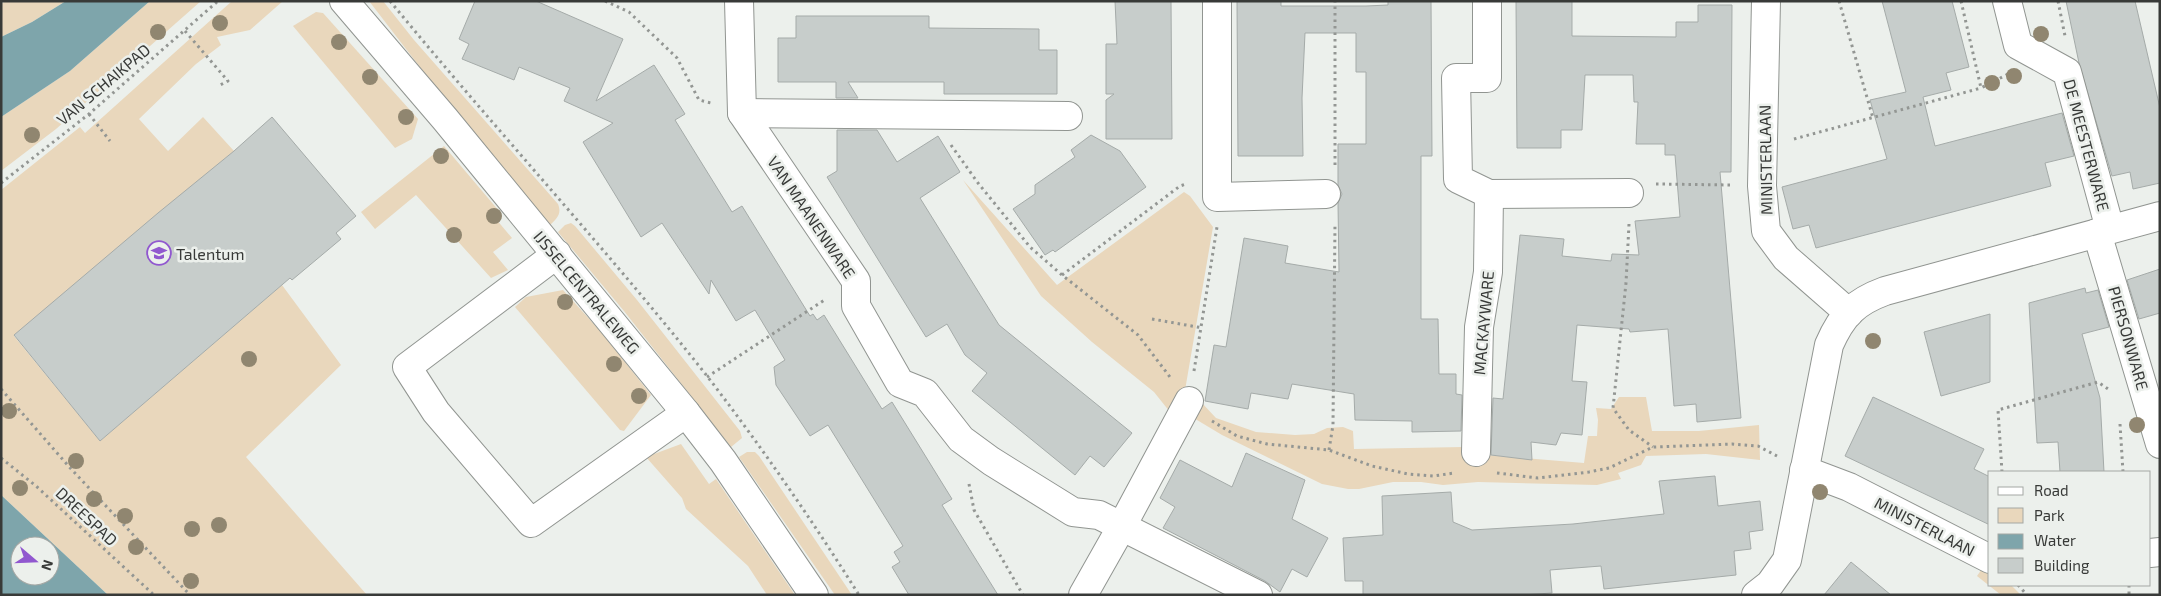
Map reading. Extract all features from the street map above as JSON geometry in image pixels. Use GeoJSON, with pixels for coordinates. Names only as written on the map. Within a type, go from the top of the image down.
{"type":"FeatureCollection","features":[{"type":"Feature","properties":{"kind":"street","name":"IJSSELCENTRALEWEG"},"geometry":{"type":"LineString","coordinates":[[344,1],[446,119],[686,413],[733,476],[814,595]]}},
{"type":"Feature","properties":{"kind":"street"},"geometry":{"type":"LineString","coordinates":[[739,1],[742,113],[1068,116]]}},
{"type":"Feature","properties":{"kind":"street"},"geometry":{"type":"LineString","coordinates":[[1217,1],[1217,187],[1330,195]]}},
{"type":"Feature","properties":{"kind":"street"},"geometry":{"type":"LineString","coordinates":[[1487,1],[1487,78],[1456,78],[1458,180],[1489,194],[1629,193]]}},
{"type":"Feature","properties":{"kind":"street","name":"MINISTERLAAN"},"geometry":{"type":"LineString","coordinates":[[1766,1],[1762,186],[1766,231],[1786,258],[1849,313]]}},
{"type":"Feature","properties":{"kind":"street","name":"DE MEESTERWARE"},"geometry":{"type":"LineString","coordinates":[[2007,1],[2018,44],[2067,72],[2103,231]]}},
{"type":"Feature","properties":{"kind":"street","name":"VAN MAANENWARE"},"geometry":{"type":"LineString","coordinates":[[742,113],[856,281],[856,306],[900,383],[925,393],[961,439],[1073,512],[1099,515],[1258,595]]}},
{"type":"Feature","properties":{"kind":"street","name":"MACKAYWARE"},"geometry":{"type":"LineString","coordinates":[[1468,462],[1479,327],[1488,272],[1489,194]]}},
{"type":"Feature","properties":{"kind":"street"},"geometry":{"type":"LineString","coordinates":[[1769,591],[1787,560],[1829,345],[1838,325],[1849,313],[1865,299],[1886,291],[2160,216]]}},
{"type":"Feature","properties":{"kind":"street","name":"PIERSONWARE"},"geometry":{"type":"LineString","coordinates":[[2103,231],[2145,394],[2160,444]]}},
{"type":"Feature","properties":{"kind":"street"},"geometry":{"type":"LineString","coordinates":[[557,254],[408,367],[436,412],[531,522],[686,413]]}},
{"type":"Feature","properties":{"kind":"street"},"geometry":{"type":"LineString","coordinates":[[1083,595],[1189,402]]}},
{"type":"Feature","properties":{"kind":"street","name":"MINISTERLAAN"},"geometry":{"type":"LineString","coordinates":[[1804,470],[1849,487],[1988,558]]}},
{"type":"Feature","properties":{"kind":"path","name":"VAN SCHAIKPAD"},"geometry":{"type":"LineString","coordinates":[[1,183],[89,114],[218,1]]}},
{"type":"Feature","properties":{"kind":"path"},"geometry":{"type":"LineString","coordinates":[[390,1],[573,215],[707,377],[822,537],[859,595]]}},
{"type":"Feature","properties":{"kind":"path"},"geometry":{"type":"LineString","coordinates":[[605,1],[629,12],[677,58],[699,100],[742,113]]}},
{"type":"Feature","properties":{"kind":"path"},"geometry":{"type":"LineString","coordinates":[[1329,450],[1333,425],[1330,195],[1335,1]]}},
{"type":"Feature","properties":{"kind":"path"},"geometry":{"type":"LineString","coordinates":[[1839,1],[1873,118]]}},
{"type":"Feature","properties":{"kind":"path"},"geometry":{"type":"LineString","coordinates":[[185,31],[228,81],[218,86]]}},
{"type":"Feature","properties":{"kind":"path"},"geometry":{"type":"LineString","coordinates":[[1763,148],[1981,88]]}},
{"type":"Feature","properties":{"kind":"path"},"geometry":{"type":"LineString","coordinates":[[89,114],[110,141]]}},
{"type":"Feature","properties":{"kind":"path"},"geometry":{"type":"LineString","coordinates":[[938,115],[947,139],[978,183],[1030,247],[1138,335],[1189,402],[1211,421],[1237,436],[1268,444],[1329,450],[1372,466],[1408,474],[1434,476],[1468,462]]}},
{"type":"Feature","properties":{"kind":"path"},"geometry":{"type":"LineString","coordinates":[[1653,447],[1629,430],[1613,408],[1626,284],[1630,184],[1762,186]]}},
{"type":"Feature","properties":{"kind":"path"},"geometry":{"type":"LineString","coordinates":[[1062,275],[1180,186],[1217,187],[1217,229],[1189,402]]}},
{"type":"Feature","properties":{"kind":"path"},"geometry":{"type":"LineString","coordinates":[[707,377],[810,308],[856,281]]}},
{"type":"Feature","properties":{"kind":"path"},"geometry":{"type":"LineString","coordinates":[[1152,319],[1202,328]]}},
{"type":"Feature","properties":{"kind":"path"},"geometry":{"type":"LineString","coordinates":[[2002,471],[1998,410],[2098,382],[2119,396],[2145,394]]}},
{"type":"Feature","properties":{"kind":"path"},"geometry":{"type":"LineString","coordinates":[[1,389],[72,470],[190,595]]}},
{"type":"Feature","properties":{"kind":"path"},"geometry":{"type":"LineString","coordinates":[[2120,415],[2123,471]]}},
{"type":"Feature","properties":{"kind":"path"},"geometry":{"type":"LineString","coordinates":[[961,439],[974,510],[1023,595]]}},
{"type":"Feature","properties":{"kind":"path"},"geometry":{"type":"LineString","coordinates":[[1494,472],[1538,478],[1589,472],[1609,468],[1653,447],[1732,444],[1758,446],[1804,470]]}},
{"type":"Feature","properties":{"kind":"path","name":"DREESPAD"},"geometry":{"type":"LineString","coordinates":[[1,458],[36,486],[154,595]]}},
{"type":"Feature","properties":{"kind":"green space"},"geometry":{"type":"Polygon","coordinates":[[[6,1],[66,1],[32,22],[1,37],[1,4],[6,1]]]}},
{"type":"Feature","properties":{"kind":"green space"},"geometry":{"type":"Polygon","coordinates":[[[150,1],[201,1],[56,129],[1,171],[1,117],[70,71],[150,1]]]}},
{"type":"Feature","properties":{"kind":"green space"},"geometry":{"type":"Polygon","coordinates":[[[232,1],[283,1],[250,30],[217,37],[221,45],[196,64],[139,119],[168,151],[203,117],[234,151],[14,336],[100,441],[282,285],[341,365],[246,457],[367,595],[108,595],[60,550],[60,536],[45,536],[1,495],[1,190],[80,127],[85,133],[232,1]]]}},
{"type":"Feature","properties":{"kind":"green space"},"geometry":{"type":"Polygon","coordinates":[[[369,1],[383,1],[414,40],[558,204],[559,213],[550,225],[453,110],[369,1]]]}},
{"type":"Feature","properties":{"kind":"green space"},"geometry":{"type":"Polygon","coordinates":[[[316,12],[323,13],[418,119],[412,139],[395,148],[293,26],[316,12]]]}},
{"type":"Feature","properties":{"kind":"green space"},"geometry":{"type":"Polygon","coordinates":[[[444,146],[499,211],[496,219],[512,238],[493,252],[508,270],[491,278],[416,195],[375,229],[361,212],[444,146]]]}},
{"type":"Feature","properties":{"kind":"green space"},"geometry":{"type":"Polygon","coordinates":[[[963,180],[1057,285],[1184,192],[1190,196],[1213,227],[1183,402],[1174,417],[1154,392],[1092,342],[1041,296],[963,180]]]}},
{"type":"Feature","properties":{"kind":"green space"},"geometry":{"type":"Polygon","coordinates":[[[571,223],[637,300],[740,431],[742,438],[731,447],[624,311],[558,232],[565,225],[571,223]]]}},
{"type":"Feature","properties":{"kind":"green space"},"geometry":{"type":"Polygon","coordinates":[[[563,290],[602,333],[651,395],[624,431],[620,430],[515,307],[526,297],[563,290]]]}},
{"type":"Feature","properties":{"kind":"green space"},"geometry":{"type":"Polygon","coordinates":[[[1619,397],[1646,397],[1652,431],[1699,431],[1759,425],[1760,460],[1706,454],[1646,456],[1641,465],[1618,473],[1621,479],[1597,485],[1478,482],[1443,485],[1421,482],[1393,482],[1359,489],[1348,489],[1322,484],[1222,435],[1192,417],[1201,402],[1216,418],[1256,432],[1295,435],[1314,434],[1327,428],[1343,427],[1353,431],[1354,449],[1463,447],[1487,455],[1584,463],[1588,436],[1597,436],[1598,420],[1596,408],[1611,409],[1619,397]]]}},
{"type":"Feature","properties":{"kind":"green space"},"geometry":{"type":"Polygon","coordinates":[[[681,444],[709,484],[716,479],[795,595],[767,595],[748,566],[686,509],[682,498],[646,457],[681,444]]]}},
{"type":"Feature","properties":{"kind":"green space"},"geometry":{"type":"Polygon","coordinates":[[[747,452],[755,452],[759,456],[852,595],[835,595],[739,457],[747,452]]]}},
{"type":"Feature","properties":{"kind":"green space"},"geometry":{"type":"Polygon","coordinates":[[[1984,566],[1988,569],[1988,585],[1977,576],[1984,566]]]}},
{"type":"Feature","properties":{"kind":"green space"},"geometry":{"type":"Polygon","coordinates":[[[1990,586],[2012,586],[2021,595],[2001,595],[1990,586]]]}},
{"type":"Feature","properties":{"kind":"water"},"geometry":{"type":"Polygon","coordinates":[[[66,1],[150,1],[70,71],[1,117],[1,37],[32,22],[66,1]]]}},
{"type":"Feature","properties":{"kind":"water"},"geometry":{"type":"Polygon","coordinates":[[[1,495],[45,536],[10,536],[10,586],[60,586],[60,550],[108,595],[1,595],[1,495]]]}},
{"type":"Feature","properties":{"kind":"building"},"geometry":{"type":"Polygon","coordinates":[[[475,1],[536,1],[623,39],[596,101],[654,65],[685,114],[675,120],[732,212],[742,206],[810,316],[813,314],[817,320],[824,315],[882,409],[892,402],[952,499],[942,505],[998,595],[909,595],[892,567],[900,562],[894,552],[903,546],[828,425],[810,436],[776,385],[774,367],[785,360],[755,310],[736,321],[711,280],[709,294],[662,223],[641,237],[583,142],[613,123],[564,101],[570,88],[519,67],[514,80],[462,59],[469,44],[459,39],[475,1]]]}},
{"type":"Feature","properties":{"kind":"building"},"geometry":{"type":"Polygon","coordinates":[[[1115,1],[1171,1],[1172,139],[1106,139],[1106,100],[1114,94],[1106,94],[1106,44],[1117,44],[1115,1]]]}},
{"type":"Feature","properties":{"kind":"building"},"geometry":{"type":"Polygon","coordinates":[[[1237,1],[1281,1],[1281,6],[1366,6],[1388,5],[1388,1],[1431,1],[1432,156],[1421,156],[1421,319],[1438,319],[1439,374],[1456,374],[1456,394],[1462,395],[1461,431],[1412,432],[1412,421],[1355,420],[1354,394],[1292,384],[1288,399],[1251,393],[1248,409],[1205,401],[1214,345],[1226,347],[1244,238],[1288,246],[1285,263],[1339,272],[1338,203],[1342,194],[1338,185],[1338,144],[1366,144],[1366,72],[1356,72],[1356,33],[1305,33],[1302,98],[1303,156],[1238,156],[1237,1]]]}},
{"type":"Feature","properties":{"kind":"building"},"geometry":{"type":"Polygon","coordinates":[[[1516,1],[1572,1],[1572,36],[1676,37],[1676,22],[1698,22],[1698,5],[1732,5],[1731,172],[1720,172],[1741,418],[1697,422],[1696,404],[1674,406],[1668,329],[1630,332],[1629,329],[1577,325],[1572,381],[1587,382],[1582,435],[1561,433],[1556,445],[1531,442],[1532,460],[1491,455],[1493,398],[1503,399],[1520,235],[1564,239],[1562,256],[1611,261],[1612,254],[1639,255],[1635,221],[1680,217],[1675,155],[1665,155],[1665,144],[1636,144],[1638,102],[1634,102],[1633,75],[1585,75],[1582,130],[1561,130],[1561,148],[1517,148],[1516,1]]]}},
{"type":"Feature","properties":{"kind":"building"},"geometry":{"type":"Polygon","coordinates":[[[1882,1],[1952,1],[1969,67],[1946,73],[1951,90],[1923,97],[1935,146],[2062,113],[2074,156],[2045,163],[2051,186],[1816,248],[1809,225],[1793,229],[1782,187],[1887,159],[1870,100],[1906,92],[1882,1]]]}},
{"type":"Feature","properties":{"kind":"building"},"geometry":{"type":"Polygon","coordinates":[[[2066,1],[2135,1],[2160,108],[2160,183],[2133,189],[2130,172],[2112,176],[2079,63],[2066,1]]]}},
{"type":"Feature","properties":{"kind":"building"},"geometry":{"type":"Polygon","coordinates":[[[796,16],[929,16],[929,28],[1039,29],[1039,50],[1057,50],[1057,94],[944,94],[944,82],[848,82],[858,98],[836,98],[836,82],[778,82],[778,38],[796,38],[796,16]]]}},
{"type":"Feature","properties":{"kind":"building","name":"Talentum"},"geometry":{"type":"Polygon","coordinates":[[[272,117],[356,216],[336,233],[341,239],[292,280],[290,278],[100,441],[14,335],[272,117]]]}},
{"type":"Feature","properties":{"kind":"building"},"geometry":{"type":"Polygon","coordinates":[[[837,130],[877,130],[897,162],[938,136],[960,172],[920,198],[999,325],[1132,433],[1104,467],[1090,456],[1075,475],[972,391],[987,373],[965,355],[947,324],[926,337],[827,177],[837,171],[837,130]]]}},
{"type":"Feature","properties":{"kind":"building"},"geometry":{"type":"Polygon","coordinates":[[[1091,135],[1120,151],[1146,187],[1055,252],[1053,250],[1045,255],[1013,209],[1035,194],[1035,185],[1075,157],[1071,150],[1091,135]]]}},
{"type":"Feature","properties":{"kind":"building"},"geometry":{"type":"Polygon","coordinates":[[[2160,269],[2160,313],[2139,319],[2127,280],[2160,269]]]}},
{"type":"Feature","properties":{"kind":"building"},"geometry":{"type":"Polygon","coordinates":[[[2085,288],[2086,293],[2098,290],[2109,327],[2082,334],[2100,398],[2104,471],[2060,471],[2058,442],[2037,443],[2029,303],[2085,288]]]}},
{"type":"Feature","properties":{"kind":"building"},"geometry":{"type":"Polygon","coordinates":[[[1990,314],[1990,382],[1941,396],[1924,332],[1990,314]]]}},
{"type":"Feature","properties":{"kind":"building"},"geometry":{"type":"Polygon","coordinates":[[[1873,397],[1984,449],[1974,469],[1988,476],[1988,524],[1845,456],[1873,397]]]}},
{"type":"Feature","properties":{"kind":"building"},"geometry":{"type":"Polygon","coordinates":[[[1246,453],[1305,480],[1292,519],[1328,538],[1307,577],[1292,569],[1280,592],[1265,581],[1163,528],[1175,507],[1160,498],[1180,460],[1232,487],[1246,453]]]}},
{"type":"Feature","properties":{"kind":"building"},"geometry":{"type":"Polygon","coordinates":[[[1715,476],[1718,506],[1760,501],[1763,530],[1749,532],[1751,549],[1734,551],[1736,575],[1604,589],[1601,566],[1550,570],[1552,593],[1522,595],[1363,595],[1363,581],[1345,581],[1343,538],[1383,535],[1382,496],[1451,492],[1453,522],[1472,530],[1573,524],[1664,514],[1659,481],[1715,476]]]}},
{"type":"Feature","properties":{"kind":"building"},"geometry":{"type":"Polygon","coordinates":[[[1851,562],[1891,595],[1824,595],[1851,562]]]}},
{"type":"Feature","properties":{"kind":"place","name":"Talentum"},"geometry":{"type":"Point","coordinates":[159,253]}}]}
